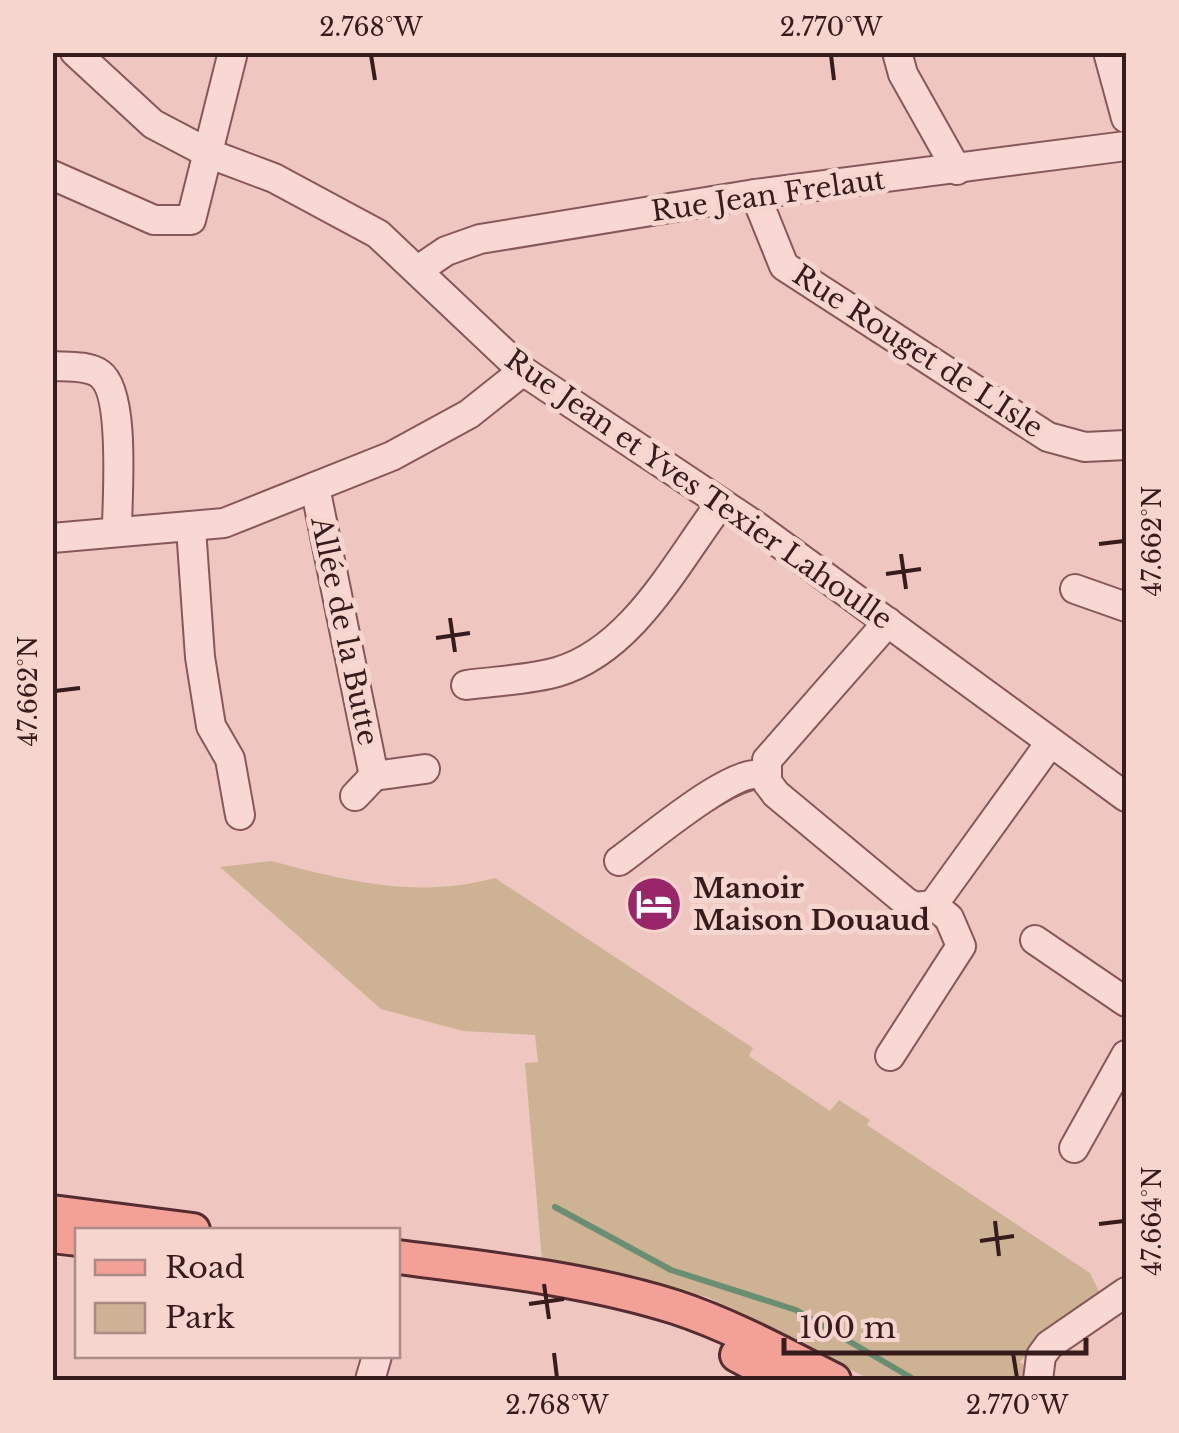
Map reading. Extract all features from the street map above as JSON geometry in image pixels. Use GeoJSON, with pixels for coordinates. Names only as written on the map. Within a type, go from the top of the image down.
{"type":"FeatureCollection","features":[{"type":"Feature","properties":{"kind":"main road"},"geometry":{"type":"LineString","coordinates":[[52,1212],[177,1228]]}},
{"type":"Feature","properties":{"kind":"main road"},"geometry":{"type":"LineString","coordinates":[[400,1257],[670,1327],[751,1361],[784,1380]]}},
{"type":"Feature","properties":{"kind":"main road"},"geometry":{"type":"LineString","coordinates":[[400,1278],[484,1278],[674,1307],[757,1340],[834,1380]]}},
{"type":"Feature","properties":{"kind":"street","name":"Rue Jean et Yves Texier Lahoulle"},"geometry":{"type":"LineString","coordinates":[[75,52],[153,124],[210,154],[274,178],[378,234],[523,371],[721,502],[1126,797]]}},
{"type":"Feature","properties":{"kind":"street"},"geometry":{"type":"LineString","coordinates":[[52,175],[154,220],[190,220],[234,52]]}},
{"type":"Feature","properties":{"kind":"street"},"geometry":{"type":"LineString","coordinates":[[896,52],[904,74],[958,170]]}},
{"type":"Feature","properties":{"kind":"street"},"geometry":{"type":"LineString","coordinates":[[1108,52],[1126,118]]}},
{"type":"Feature","properties":{"kind":"street","name":"Rue Jean Frelaut"},"geometry":{"type":"LineString","coordinates":[[418,270],[446,251],[480,238],[755,194],[1126,146]]}},
{"type":"Feature","properties":{"kind":"street","name":"Rue Rouget de L'Isle"},"geometry":{"type":"LineString","coordinates":[[755,194],[784,266],[1048,436],[1085,447],[1126,445]]}},
{"type":"Feature","properties":{"kind":"street"},"geometry":{"type":"LineString","coordinates":[[52,366],[92,370],[110,386],[116,414],[117,530]]}},
{"type":"Feature","properties":{"kind":"street"},"geometry":{"type":"LineString","coordinates":[[52,538],[224,523],[392,456],[469,414],[523,371]]}},
{"type":"Feature","properties":{"kind":"street","name":"Allée de la Butte"},"geometry":{"type":"LineString","coordinates":[[315,486],[364,786],[425,768]]}},
{"type":"Feature","properties":{"kind":"street"},"geometry":{"type":"LineString","coordinates":[[466,685],[559,672],[598,651],[627,629],[721,502]]}},
{"type":"Feature","properties":{"kind":"street"},"geometry":{"type":"LineString","coordinates":[[191,528],[200,657],[211,726],[230,759],[240,815]]}},
{"type":"Feature","properties":{"kind":"street"},"geometry":{"type":"LineString","coordinates":[[1075,589],[1126,607]]}},
{"type":"Feature","properties":{"kind":"street"},"geometry":{"type":"LineString","coordinates":[[888,622],[767,760],[766,777],[776,794],[906,902],[915,907],[933,905],[949,918],[961,946],[890,1056]]}},
{"type":"Feature","properties":{"kind":"street"},"geometry":{"type":"LineString","coordinates":[[933,905],[1050,743]]}},
{"type":"Feature","properties":{"kind":"street"},"geometry":{"type":"LineString","coordinates":[[620,861],[727,782],[750,772],[766,777]]}},
{"type":"Feature","properties":{"kind":"street"},"geometry":{"type":"LineString","coordinates":[[1035,940],[1126,1002]]}},
{"type":"Feature","properties":{"kind":"street"},"geometry":{"type":"LineString","coordinates":[[1074,1148],[1126,1055]]}},
{"type":"Feature","properties":{"kind":"street"},"geometry":{"type":"LineString","coordinates":[[1038,1380],[1041,1356],[1049,1345],[1126,1292]]}},
{"type":"Feature","properties":{"kind":"green space"},"geometry":{"type":"Polygon","coordinates":[[[271,861],[382,885],[438,887],[495,878],[753,1048],[749,1056],[830,1111],[839,1100],[870,1120],[867,1125],[1090,1273],[1101,1296],[1019,1362],[1049,1380],[871,1380],[707,1297],[542,1261],[525,1063],[538,1062],[535,1035],[463,1031],[381,1009],[220,867],[271,861]]]}},
{"type":"Feature","properties":{"kind":"waterway"},"geometry":{"type":"LineString","coordinates":[[555,1207],[671,1270],[796,1310],[915,1380]]}},
{"type":"Feature","properties":{"kind":"place","name":"Manoir Maison Douaud"},"geometry":{"type":"Point","coordinates":[654,904]}}]}
